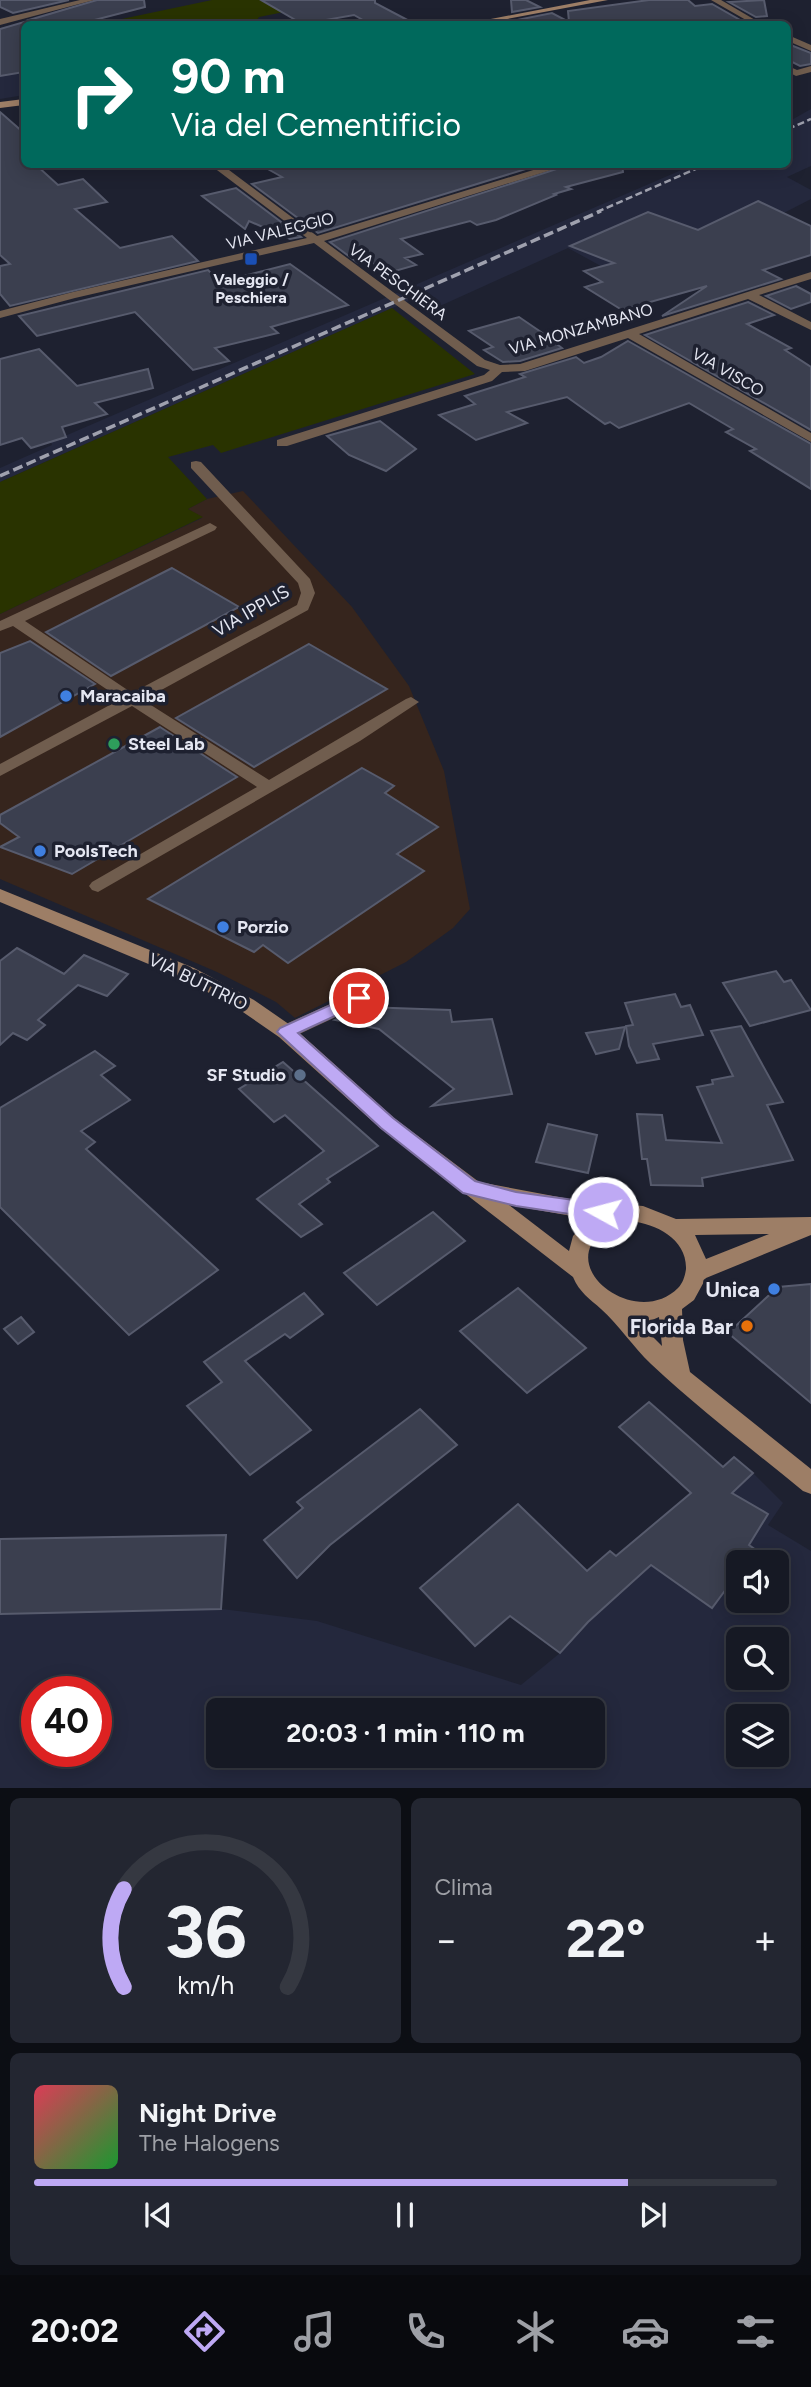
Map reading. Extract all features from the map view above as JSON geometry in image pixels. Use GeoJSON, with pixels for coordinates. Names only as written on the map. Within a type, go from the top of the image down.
{"type":"FeatureCollection","features":[{"type":"Feature","properties":{"kind":"street"},"geometry":{"type":"LineString","coordinates":[[486,21],[604,0]]}},
{"type":"Feature","properties":{"kind":"street"},"geometry":{"type":"LineString","coordinates":[[715,0],[752,21]]}},
{"type":"Feature","properties":{"kind":"street"},"geometry":{"type":"LineString","coordinates":[[0,22],[84,1]]}},
{"type":"Feature","properties":{"kind":"street"},"geometry":{"type":"LineString","coordinates":[[791,39],[811,48]]}},
{"type":"Feature","properties":{"kind":"street"},"geometry":{"type":"LineString","coordinates":[[791,70],[796,73],[811,69]]}},
{"type":"Feature","properties":{"kind":"street"},"geometry":{"type":"LineString","coordinates":[[0,106],[21,102]]}},
{"type":"Feature","properties":{"kind":"street","name":"VIA PESCHIERA"},"geometry":{"type":"LineString","coordinates":[[219,168],[481,363],[499,369]]}},
{"type":"Feature","properties":{"kind":"street","name":"VIA VALEGGIO"},"geometry":{"type":"LineString","coordinates":[[0,315],[73,295],[314,240],[552,168]]}},
{"type":"Feature","properties":{"kind":"street","name":"VIA MONZAMBANO"},"geometry":{"type":"LineString","coordinates":[[282,443],[488,378],[499,369],[522,368],[811,275]]}},
{"type":"Feature","properties":{"kind":"street"},"geometry":{"type":"LineString","coordinates":[[749,295],[811,327]]}},
{"type":"Feature","properties":{"kind":"street","name":"VIA VISCO"},"geometry":{"type":"LineString","coordinates":[[630,334],[811,438]]}},
{"type":"Feature","properties":{"kind":"street","name":"VIA IPPLIS"},"geometry":{"type":"LineString","coordinates":[[0,771],[295,612],[307,600],[307,586],[301,577],[196,465]]}},
{"type":"Feature","properties":{"kind":"street"},"geometry":{"type":"LineString","coordinates":[[7,624],[210,527]]}},
{"type":"Feature","properties":{"kind":"street"},"geometry":{"type":"LineString","coordinates":[[7,624],[269,787]]}},
{"type":"Feature","properties":{"kind":"street"},"geometry":{"type":"LineString","coordinates":[[98,886],[411,702]]}},
{"type":"Feature","properties":{"kind":"street","name":"VIA BUTTRIO"},"geometry":{"type":"LineString","coordinates":[[0,895],[188,973],[230,995],[286,1032],[387,1123],[578,1270],[586,1285],[610,1304],[627,1326],[680,1375],[811,1483]]}},
{"type":"Feature","properties":{"kind":"street"},"geometry":{"type":"LineString","coordinates":[[286,1032],[359,998]]}},
{"type":"Feature","properties":{"kind":"street","name":"VIA BUTTRIO"},"geometry":{"type":"LineString","coordinates":[[470,1187],[527,1201],[655,1218],[673,1227],[811,1226]]}},
{"type":"Feature","properties":{"kind":"street"},"geometry":{"type":"LineString","coordinates":[[578,1270],[577,1252],[583,1236],[603,1220],[625,1214]]}},
{"type":"Feature","properties":{"kind":"street"},"geometry":{"type":"LineString","coordinates":[[696,1272],[811,1226]]}},
{"type":"Feature","properties":{"kind":"street"},"geometry":{"type":"LineString","coordinates":[[673,1227],[692,1248],[696,1272],[692,1286],[684,1297],[671,1305],[671,1343],[680,1375]]}},
{"type":"Feature","properties":{"kind":"street","name":"VIA BUTTRIO"},"geometry":{"type":"LineString","coordinates":[[610,1304],[643,1312],[671,1305]]}},
{"type":"Feature","properties":{"kind":"shaded area"},"geometry":{"type":"Polygon","coordinates":[[[21,42],[21,96],[0,99],[0,46],[21,42]]]}},
{"type":"Feature","properties":{"kind":"shaded area"},"geometry":{"type":"Polygon","coordinates":[[[811,109],[811,166],[787,177],[811,190],[811,199],[774,218],[630,282],[568,248],[429,311],[413,299],[0,482],[0,468],[52,445],[51,442],[686,168],[791,168],[791,120],[811,109]]]}},
{"type":"Feature","properties":{"kind":"shaded area"},"geometry":{"type":"Polygon","coordinates":[[[243,491],[352,607],[409,686],[444,771],[470,909],[453,928],[406,962],[295,1018],[276,1002],[217,972],[0,879],[0,614],[202,518],[188,509],[207,499],[243,491]]]}},
{"type":"Feature","properties":{"kind":"shaded area"},"geometry":{"type":"Polygon","coordinates":[[[753,1473],[783,1503],[768,1525],[811,1551],[811,1788],[0,1788],[0,1614],[222,1609],[317,1621],[521,1685],[560,1653],[588,1622],[753,1473]]]}},
{"type":"Feature","properties":{"kind":"green space"},"geometry":{"type":"Polygon","coordinates":[[[212,0],[284,0],[299,9],[259,17],[256,21],[112,21],[212,0]]]}},
{"type":"Feature","properties":{"kind":"green space"},"geometry":{"type":"Polygon","coordinates":[[[392,308],[475,374],[221,453],[213,445],[168,457],[207,499],[188,509],[203,517],[0,614],[0,482],[392,308]]]}},
{"type":"Feature","properties":{"kind":"building"},"geometry":{"type":"Polygon","coordinates":[[[0,0],[69,0],[13,13],[0,7],[0,0]]]}},
{"type":"Feature","properties":{"kind":"building"},"geometry":{"type":"Polygon","coordinates":[[[97,0],[144,0],[145,7],[91,21],[29,20],[97,0]]]}},
{"type":"Feature","properties":{"kind":"building"},"geometry":{"type":"Polygon","coordinates":[[[261,0],[375,0],[375,3],[409,21],[365,21],[354,15],[320,21],[297,21],[261,0]]]}},
{"type":"Feature","properties":{"kind":"building"},"geometry":{"type":"Polygon","coordinates":[[[511,0],[526,0],[540,7],[512,12],[511,0]]]}},
{"type":"Feature","properties":{"kind":"building"},"geometry":{"type":"Polygon","coordinates":[[[649,0],[688,0],[695,6],[712,4],[740,20],[569,21],[568,11],[649,0]]]}},
{"type":"Feature","properties":{"kind":"building"},"geometry":{"type":"Polygon","coordinates":[[[764,0],[767,16],[756,17],[729,2],[764,0]]]}},
{"type":"Feature","properties":{"kind":"building"},"geometry":{"type":"Polygon","coordinates":[[[552,13],[567,21],[512,21],[552,13]]]}},
{"type":"Feature","properties":{"kind":"building"},"geometry":{"type":"Polygon","coordinates":[[[21,23],[21,72],[0,76],[0,29],[21,23]]]}},
{"type":"Feature","properties":{"kind":"building"},"geometry":{"type":"Polygon","coordinates":[[[791,45],[811,53],[811,64],[800,66],[791,62],[791,45]]]}},
{"type":"Feature","properties":{"kind":"building"},"geometry":{"type":"Polygon","coordinates":[[[0,112],[21,130],[21,168],[39,168],[58,185],[83,179],[107,202],[75,209],[120,248],[172,236],[198,261],[10,306],[0,294],[0,266],[10,264],[0,255],[0,112]]]}},
{"type":"Feature","properties":{"kind":"building"},"geometry":{"type":"Polygon","coordinates":[[[266,168],[529,168],[318,233],[252,184],[282,177],[266,168]]]}},
{"type":"Feature","properties":{"kind":"building"},"geometry":{"type":"Polygon","coordinates":[[[560,168],[622,168],[623,172],[566,187],[571,189],[496,220],[477,225],[470,221],[401,239],[422,254],[405,258],[416,265],[388,273],[368,260],[358,263],[330,242],[560,168]]]}},
{"type":"Feature","properties":{"kind":"building"},"geometry":{"type":"Polygon","coordinates":[[[236,188],[301,237],[290,239],[249,221],[245,229],[202,196],[236,188]]]}},
{"type":"Feature","properties":{"kind":"building"},"geometry":{"type":"Polygon","coordinates":[[[758,201],[811,226],[811,255],[763,270],[781,279],[662,316],[707,286],[622,310],[585,287],[602,282],[584,271],[614,263],[570,246],[648,212],[698,230],[758,201]]]}},
{"type":"Feature","properties":{"kind":"building"},"geometry":{"type":"Polygon","coordinates":[[[290,264],[348,305],[271,327],[278,333],[215,348],[229,361],[193,370],[135,312],[37,336],[19,316],[208,270],[220,282],[290,264]]]}},
{"type":"Feature","properties":{"kind":"building"},"geometry":{"type":"Polygon","coordinates":[[[796,286],[811,294],[811,302],[791,309],[766,296],[796,286]]]}},
{"type":"Feature","properties":{"kind":"building"},"geometry":{"type":"Polygon","coordinates":[[[748,302],[774,315],[747,324],[791,348],[785,350],[811,367],[811,430],[645,335],[748,302]]]}},
{"type":"Feature","properties":{"kind":"building"},"geometry":{"type":"Polygon","coordinates":[[[519,317],[562,348],[520,361],[503,362],[484,350],[493,347],[469,331],[519,317]]]}},
{"type":"Feature","properties":{"kind":"building"},"geometry":{"type":"Polygon","coordinates":[[[628,341],[811,444],[811,489],[750,451],[756,449],[726,432],[733,429],[689,403],[619,428],[610,422],[605,424],[567,397],[507,412],[527,423],[476,440],[439,415],[475,404],[465,396],[525,377],[520,374],[576,357],[584,363],[601,357],[628,341]]]}},
{"type":"Feature","properties":{"kind":"building"},"geometry":{"type":"Polygon","coordinates":[[[39,349],[77,386],[148,369],[153,388],[95,403],[107,414],[62,427],[66,437],[31,448],[22,438],[0,445],[0,359],[39,349]]]}},
{"type":"Feature","properties":{"kind":"building"},"geometry":{"type":"Polygon","coordinates":[[[380,421],[416,449],[386,471],[349,455],[327,436],[380,421]]]}},
{"type":"Feature","properties":{"kind":"building"},"geometry":{"type":"Polygon","coordinates":[[[172,568],[239,607],[111,676],[46,632],[172,568]]]}},
{"type":"Feature","properties":{"kind":"building"},"geometry":{"type":"Polygon","coordinates":[[[30,641],[95,684],[0,737],[0,653],[30,641]]]}},
{"type":"Feature","properties":{"kind":"building"},"geometry":{"type":"Polygon","coordinates":[[[309,644],[387,689],[254,767],[176,718],[309,644]]]}},
{"type":"Feature","properties":{"kind":"building"},"geometry":{"type":"Polygon","coordinates":[[[160,727],[237,777],[72,874],[0,847],[19,837],[0,823],[0,815],[160,727]]]}},
{"type":"Feature","properties":{"kind":"building"},"geometry":{"type":"Polygon","coordinates":[[[362,768],[394,786],[385,793],[438,827],[397,854],[424,871],[288,963],[263,945],[254,952],[148,899],[362,768]]]}},
{"type":"Feature","properties":{"kind":"building"},"geometry":{"type":"Polygon","coordinates":[[[17,948],[64,974],[84,955],[128,974],[107,996],[78,985],[38,1020],[45,1025],[27,1040],[13,1033],[0,1045],[0,961],[17,948]]]}},
{"type":"Feature","properties":{"kind":"building"},"geometry":{"type":"Polygon","coordinates":[[[776,971],[784,982],[791,980],[811,1010],[750,1026],[723,983],[776,971]]]}},
{"type":"Feature","properties":{"kind":"building"},"geometry":{"type":"Polygon","coordinates":[[[675,994],[681,1007],[690,1005],[703,1035],[653,1044],[659,1059],[637,1063],[629,1046],[626,1026],[633,1025],[625,1003],[675,994]]]}},
{"type":"Feature","properties":{"kind":"building"},"geometry":{"type":"Polygon","coordinates":[[[364,1007],[450,1010],[452,1022],[492,1019],[512,1094],[432,1106],[454,1089],[379,1029],[335,1020],[364,1007]]]}},
{"type":"Feature","properties":{"kind":"building"},"geometry":{"type":"Polygon","coordinates":[[[741,1026],[783,1102],[767,1105],[793,1160],[702,1178],[703,1186],[651,1185],[647,1159],[642,1159],[637,1114],[662,1115],[666,1140],[722,1143],[697,1087],[713,1084],[712,1080],[733,1076],[711,1031],[741,1026]]]}},
{"type":"Feature","properties":{"kind":"building"},"geometry":{"type":"Polygon","coordinates":[[[625,1027],[619,1049],[596,1054],[586,1033],[625,1027]]]}},
{"type":"Feature","properties":{"kind":"building"},"geometry":{"type":"Polygon","coordinates":[[[95,1051],[115,1066],[101,1075],[130,1100],[81,1131],[95,1142],[86,1149],[218,1270],[129,1335],[0,1207],[0,1108],[95,1051]]]}},
{"type":"Feature","properties":{"kind":"building"},"geometry":{"type":"Polygon","coordinates":[[[283,1062],[378,1146],[327,1179],[330,1182],[299,1204],[322,1224],[301,1237],[257,1199],[324,1151],[285,1115],[274,1122],[239,1089],[283,1062]]]}},
{"type":"Feature","properties":{"kind":"building"},"geometry":{"type":"Polygon","coordinates":[[[548,1124],[597,1135],[588,1173],[536,1162],[548,1124]]]}},
{"type":"Feature","properties":{"kind":"building"},"geometry":{"type":"Polygon","coordinates":[[[433,1212],[465,1241],[377,1305],[344,1273],[433,1212]]]}},
{"type":"Feature","properties":{"kind":"building"},"geometry":{"type":"Polygon","coordinates":[[[811,1284],[811,1403],[728,1333],[778,1287],[811,1284]]]}},
{"type":"Feature","properties":{"kind":"building"},"geometry":{"type":"Polygon","coordinates":[[[518,1288],[586,1348],[527,1393],[460,1331],[518,1288]]]}},
{"type":"Feature","properties":{"kind":"building"},"geometry":{"type":"Polygon","coordinates":[[[304,1293],[323,1314],[290,1338],[285,1334],[245,1361],[311,1430],[250,1475],[187,1406],[222,1382],[204,1362],[304,1293]]]}},
{"type":"Feature","properties":{"kind":"building"},"geometry":{"type":"Polygon","coordinates":[[[21,1317],[34,1332],[18,1344],[4,1329],[21,1317]]]}},
{"type":"Feature","properties":{"kind":"building"},"geometry":{"type":"Polygon","coordinates":[[[649,1402],[723,1467],[734,1457],[753,1473],[732,1493],[768,1514],[749,1545],[756,1550],[726,1550],[726,1589],[712,1608],[651,1565],[588,1622],[560,1653],[510,1616],[475,1646],[420,1588],[518,1504],[587,1571],[610,1551],[616,1556],[691,1493],[619,1427],[649,1402]]]}},
{"type":"Feature","properties":{"kind":"building"},"geometry":{"type":"Polygon","coordinates":[[[420,1409],[457,1445],[330,1545],[297,1578],[264,1540],[303,1508],[297,1502],[420,1409]]]}},
{"type":"Feature","properties":{"kind":"building"},"geometry":{"type":"Polygon","coordinates":[[[226,1535],[221,1609],[0,1614],[0,1539],[226,1535]]]}},
{"type":"Feature","properties":{"kind":"railway"},"geometry":{"type":"LineString","coordinates":[[791,128],[811,119]]}},
{"type":"Feature","properties":{"kind":"railway"},"geometry":{"type":"LineString","coordinates":[[597,212],[698,168]]}},
{"type":"Feature","properties":{"kind":"railway"},"geometry":{"type":"LineString","coordinates":[[0,476],[601,211]]}},
{"type":"Feature","properties":{"kind":"place","name":"Valeggio / Peschiera"},"geometry":{"type":"Point","coordinates":[251,259]}},
{"type":"Feature","properties":{"kind":"place","name":"Maracaiba"},"geometry":{"type":"Point","coordinates":[66,696]}},
{"type":"Feature","properties":{"kind":"place","name":"Steel Lab"},"geometry":{"type":"Point","coordinates":[114,744]}},
{"type":"Feature","properties":{"kind":"place","name":"PoolsTech"},"geometry":{"type":"Point","coordinates":[40,851]}},
{"type":"Feature","properties":{"kind":"place","name":"Porzio"},"geometry":{"type":"Point","coordinates":[223,927]}},
{"type":"Feature","properties":{"kind":"place","name":"SF Studio"},"geometry":{"type":"Point","coordinates":[300,1075]}},
{"type":"Feature","properties":{"kind":"place","name":"Unica"},"geometry":{"type":"Point","coordinates":[774,1289]}},
{"type":"Feature","properties":{"kind":"place","name":"Florida Bar"},"geometry":{"type":"Point","coordinates":[747,1326]}},
{"type":"Feature","properties":{"kind":"route"},"geometry":{"type":"LineString","coordinates":[[359,998],[286,1032],[387,1123],[470,1187],[516,1199],[603,1212]]}}]}
